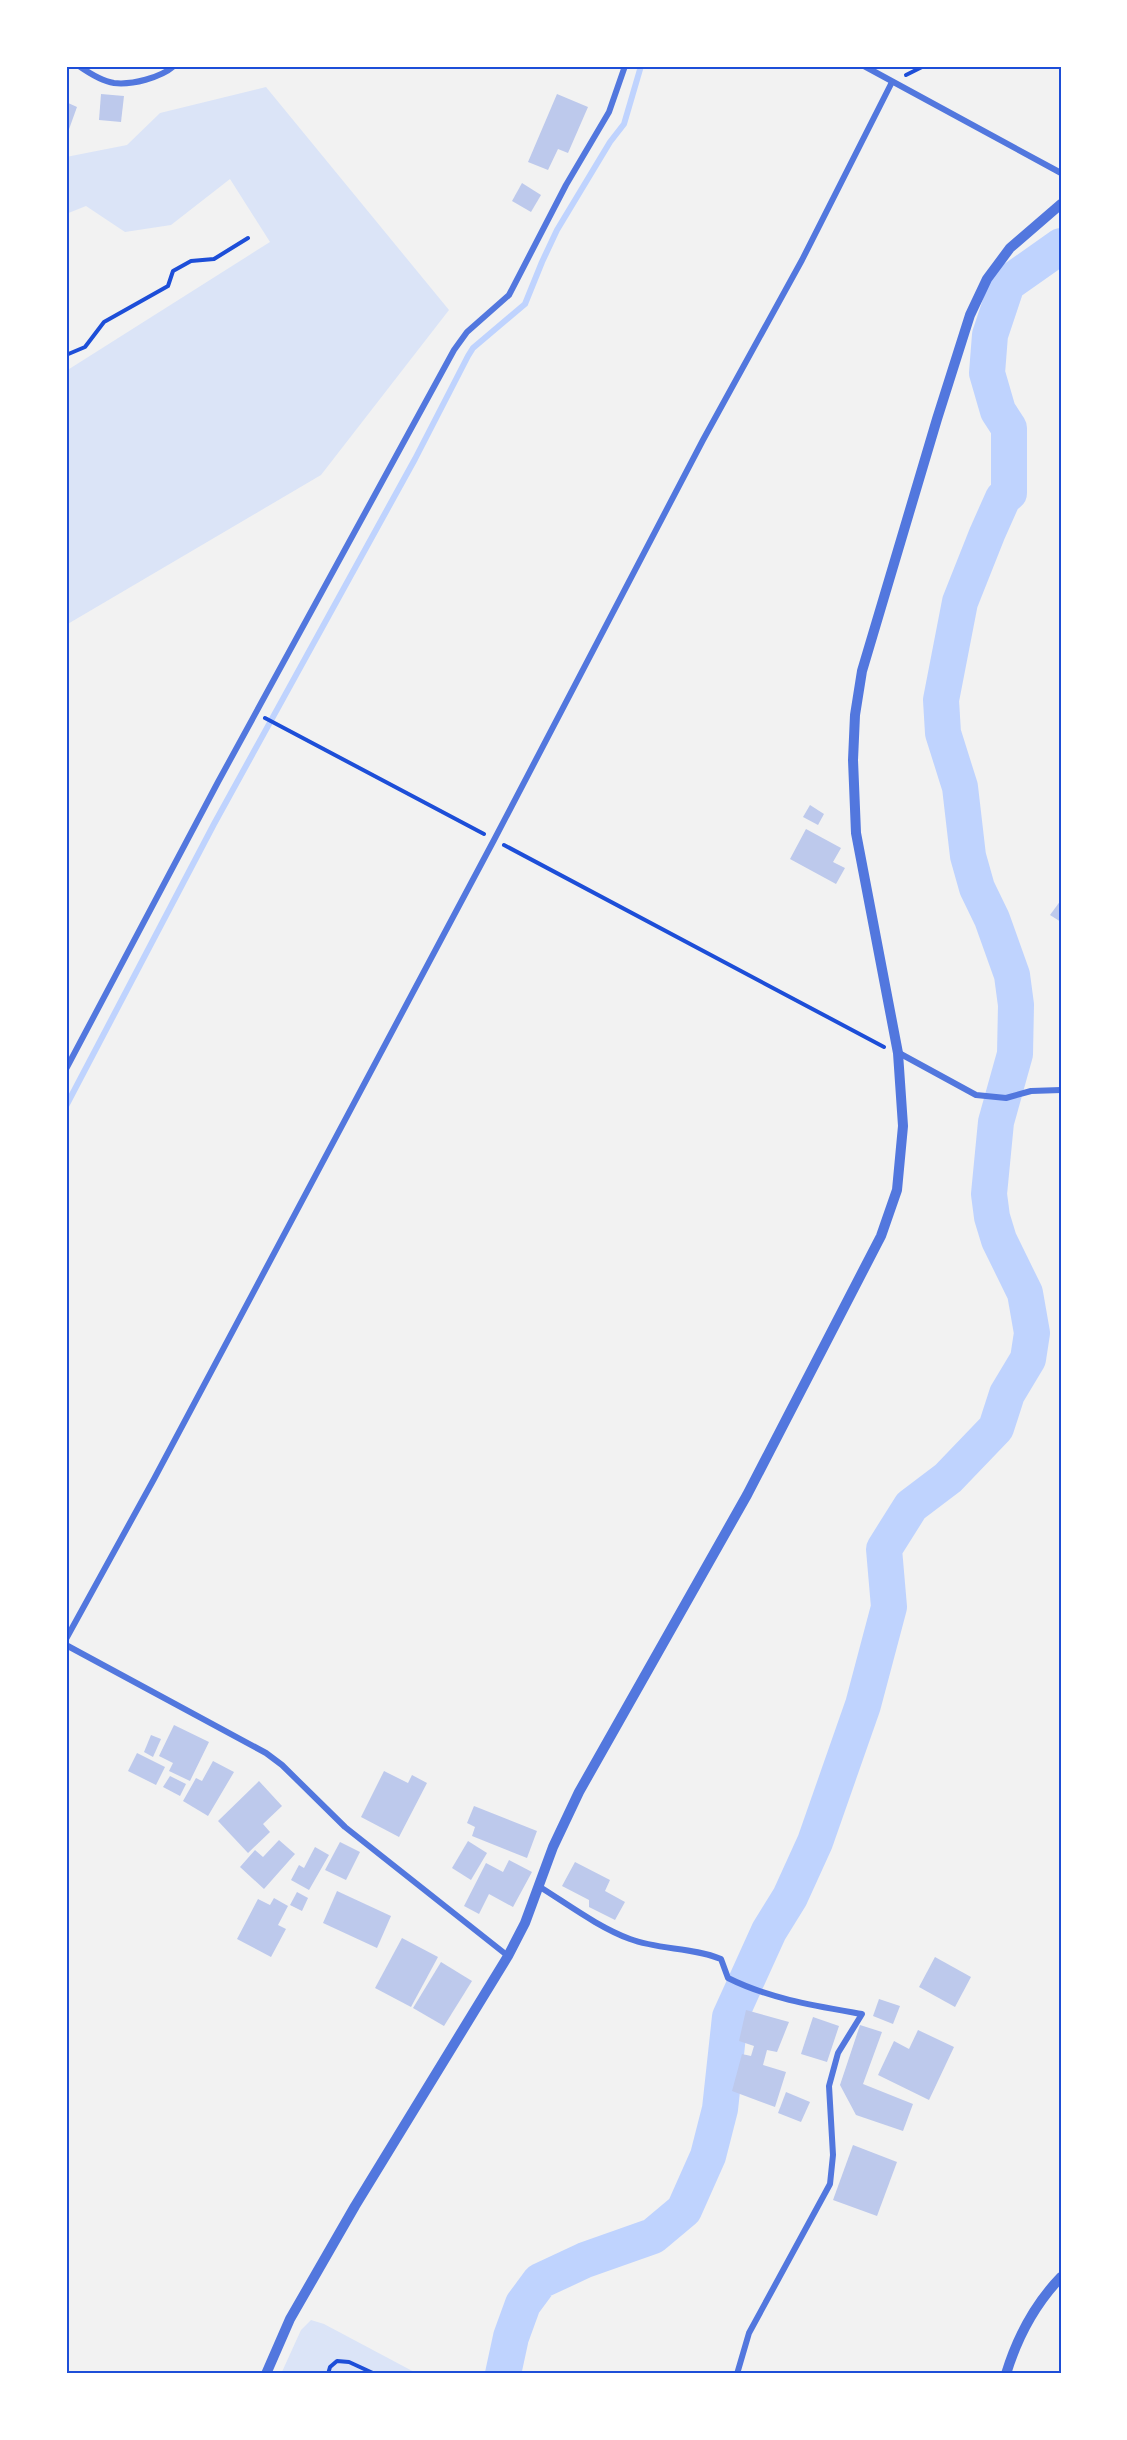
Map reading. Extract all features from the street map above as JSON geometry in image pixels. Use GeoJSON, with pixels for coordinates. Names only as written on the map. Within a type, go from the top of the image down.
{"type":"FeatureCollection","features":[{"type":"Feature","properties":{"kind":"street"},"geometry":{"type":"LineString","coordinates":[[79,66],[96,77],[114,83],[166,73],[174,66]]}},
{"type":"Feature","properties":{"kind":"street"},"geometry":{"type":"LineString","coordinates":[[66,1069],[218,782],[454,350],[466,332],[509,295],[567,185],[609,112],[625,66]]}},
{"type":"Feature","properties":{"kind":"street"},"geometry":{"type":"LineString","coordinates":[[864,66],[1061,174]]}},
{"type":"Feature","properties":{"kind":"street"},"geometry":{"type":"LineString","coordinates":[[66,1639],[165,1458],[494,840],[703,440],[802,260],[892,82]]}},
{"type":"Feature","properties":{"kind":"street"},"geometry":{"type":"LineString","coordinates":[[266,2374],[290,2319],[355,2206],[508,1956],[540,1887],[553,1847],[579,1792],[747,1495],[881,1236],[897,1190],[903,1126],[898,1053],[856,833],[853,760],[855,715],[862,671],[936,419],[970,315],[987,279],[1010,248],[1061,204]]}},
{"type":"Feature","properties":{"kind":"street"},"geometry":{"type":"LineString","coordinates":[[898,1053],[975,1095],[1006,1098],[1030,1091],[1061,1090]]}},
{"type":"Feature","properties":{"kind":"street"},"geometry":{"type":"LineString","coordinates":[[66,1645],[266,1753],[282,1765],[345,1827],[508,1956]]}},
{"type":"Feature","properties":{"kind":"street"},"geometry":{"type":"LineString","coordinates":[[540,1887],[583,1915],[630,1939],[706,1953],[721,1959],[728,1978],[752,1990],[787,2000],[861,2014],[838,2053],[829,2086],[833,2155],[830,2184],[749,2333],[737,2374]]}},
{"type":"Feature","properties":{"kind":"street"},"geometry":{"type":"LineString","coordinates":[[1006,2374],[1012,2355],[1030,2318],[1048,2290],[1061,2277]]}},
{"type":"Feature","properties":{"kind":"path"},"geometry":{"type":"LineString","coordinates":[[66,355],[85,347],[104,322],[168,286],[174,271],[191,261],[214,259],[248,238]]}},
{"type":"Feature","properties":{"kind":"path"},"geometry":{"type":"LineString","coordinates":[[273,723],[876,1044],[898,1053]]}},
{"type":"Feature","properties":{"kind":"path"},"geometry":{"type":"LineString","coordinates":[[328,2374],[330,2367],[337,2361],[349,2362],[375,2374]]}},
{"type":"Feature","properties":{"kind":"shaded area"},"geometry":{"type":"Polygon","coordinates":[[[266,87],[449,310],[321,475],[66,625],[66,371],[270,242],[230,179],[171,225],[125,232],[86,206],[66,214],[66,157],[127,145],[160,113],[266,87]]]}},
{"type":"Feature","properties":{"kind":"shaded area"},"geometry":{"type":"Polygon","coordinates":[[[311,2320],[324,2324],[418,2374],[281,2374],[301,2330],[311,2320]]]}},
{"type":"Feature","properties":{"kind":"building"},"geometry":{"type":"Polygon","coordinates":[[[101,94],[124,96],[121,122],[99,120],[101,94]]]}},
{"type":"Feature","properties":{"kind":"building"},"geometry":{"type":"Polygon","coordinates":[[[557,94],[588,107],[568,153],[558,149],[548,170],[528,162],[557,94]]]}},
{"type":"Feature","properties":{"kind":"building"},"geometry":{"type":"Polygon","coordinates":[[[66,102],[77,107],[68,132],[66,131],[66,102]]]}},
{"type":"Feature","properties":{"kind":"building"},"geometry":{"type":"Polygon","coordinates":[[[522,183],[541,195],[531,212],[512,201],[522,183]]]}},
{"type":"Feature","properties":{"kind":"building"},"geometry":{"type":"Polygon","coordinates":[[[810,805],[824,814],[818,825],[803,817],[810,805]]]}},
{"type":"Feature","properties":{"kind":"building"},"geometry":{"type":"Polygon","coordinates":[[[806,829],[841,848],[833,862],[845,868],[836,884],[790,859],[806,829]]]}},
{"type":"Feature","properties":{"kind":"building"},"geometry":{"type":"Polygon","coordinates":[[[1061,900],[1061,922],[1050,915],[1061,900]]]}},
{"type":"Feature","properties":{"kind":"building"},"geometry":{"type":"Polygon","coordinates":[[[174,1725],[209,1742],[190,1781],[169,1771],[173,1763],[159,1756],[174,1725]]]}},
{"type":"Feature","properties":{"kind":"building"},"geometry":{"type":"Polygon","coordinates":[[[151,1735],[161,1739],[153,1757],[144,1752],[151,1735]]]}},
{"type":"Feature","properties":{"kind":"building"},"geometry":{"type":"Polygon","coordinates":[[[137,1753],[165,1767],[156,1785],[128,1771],[137,1753]]]}},
{"type":"Feature","properties":{"kind":"building"},"geometry":{"type":"Polygon","coordinates":[[[213,1761],[234,1772],[208,1816],[183,1801],[196,1778],[202,1781],[213,1761]]]}},
{"type":"Feature","properties":{"kind":"building"},"geometry":{"type":"Polygon","coordinates":[[[384,1771],[408,1783],[412,1775],[427,1783],[399,1837],[361,1817],[384,1771]]]}},
{"type":"Feature","properties":{"kind":"building"},"geometry":{"type":"Polygon","coordinates":[[[170,1776],[186,1784],[180,1796],[163,1787],[170,1776]]]}},
{"type":"Feature","properties":{"kind":"building"},"geometry":{"type":"Polygon","coordinates":[[[259,1781],[282,1806],[263,1824],[270,1832],[248,1853],[218,1821],[259,1781]]]}},
{"type":"Feature","properties":{"kind":"building"},"geometry":{"type":"Polygon","coordinates":[[[474,1806],[537,1831],[527,1858],[472,1836],[475,1827],[467,1823],[474,1806]]]}},
{"type":"Feature","properties":{"kind":"building"},"geometry":{"type":"Polygon","coordinates":[[[279,1840],[295,1854],[264,1889],[240,1867],[255,1850],[263,1857],[279,1840]]]}},
{"type":"Feature","properties":{"kind":"building"},"geometry":{"type":"Polygon","coordinates":[[[468,1841],[487,1853],[471,1880],[452,1868],[468,1841]]]}},
{"type":"Feature","properties":{"kind":"building"},"geometry":{"type":"Polygon","coordinates":[[[340,1842],[360,1852],[346,1880],[325,1870],[340,1842]]]}},
{"type":"Feature","properties":{"kind":"building"},"geometry":{"type":"Polygon","coordinates":[[[315,1847],[329,1855],[309,1890],[291,1880],[299,1865],[304,1868],[315,1847]]]}},
{"type":"Feature","properties":{"kind":"building"},"geometry":{"type":"Polygon","coordinates":[[[509,1860],[532,1872],[513,1907],[489,1894],[479,1914],[464,1906],[486,1863],[503,1872],[509,1860]]]}},
{"type":"Feature","properties":{"kind":"building"},"geometry":{"type":"Polygon","coordinates":[[[575,1862],[610,1880],[605,1891],[625,1902],[615,1920],[589,1907],[589,1900],[562,1886],[575,1862]]]}},
{"type":"Feature","properties":{"kind":"building"},"geometry":{"type":"Polygon","coordinates":[[[337,1891],[391,1916],[377,1948],[323,1923],[337,1891]]]}},
{"type":"Feature","properties":{"kind":"building"},"geometry":{"type":"Polygon","coordinates":[[[297,1892],[308,1898],[302,1911],[290,1905],[297,1892]]]}},
{"type":"Feature","properties":{"kind":"building"},"geometry":{"type":"Polygon","coordinates":[[[274,1898],[288,1906],[278,1925],[286,1929],[271,1957],[237,1939],[258,1899],[270,1905],[274,1898]]]}},
{"type":"Feature","properties":{"kind":"building"},"geometry":{"type":"Polygon","coordinates":[[[402,1938],[438,1957],[411,2007],[375,1988],[402,1938]]]}},
{"type":"Feature","properties":{"kind":"building"},"geometry":{"type":"Polygon","coordinates":[[[935,1957],[971,1977],[955,2007],[919,1987],[935,1957]]]}},
{"type":"Feature","properties":{"kind":"building"},"geometry":{"type":"Polygon","coordinates":[[[441,1962],[472,1981],[444,2026],[413,2008],[441,1962]]]}},
{"type":"Feature","properties":{"kind":"building"},"geometry":{"type":"Polygon","coordinates":[[[879,1999],[900,2006],[893,2024],[873,2016],[879,1999]]]}},
{"type":"Feature","properties":{"kind":"building"},"geometry":{"type":"Polygon","coordinates":[[[746,2010],[789,2022],[777,2052],[767,2050],[763,2065],[786,2072],[775,2107],[732,2091],[742,2054],[751,2056],[754,2046],[739,2041],[746,2010]]]}},
{"type":"Feature","properties":{"kind":"building"},"geometry":{"type":"Polygon","coordinates":[[[813,2017],[839,2026],[827,2062],[801,2054],[813,2017]]]}},
{"type":"Feature","properties":{"kind":"building"},"geometry":{"type":"Polygon","coordinates":[[[860,2025],[882,2032],[863,2084],[913,2104],[903,2131],[856,2115],[840,2085],[860,2025]]]}},
{"type":"Feature","properties":{"kind":"building"},"geometry":{"type":"Polygon","coordinates":[[[918,2030],[954,2047],[929,2100],[878,2075],[894,2041],[909,2049],[918,2030]]]}},
{"type":"Feature","properties":{"kind":"building"},"geometry":{"type":"Polygon","coordinates":[[[786,2092],[810,2102],[801,2122],[778,2113],[786,2092]]]}},
{"type":"Feature","properties":{"kind":"building"},"geometry":{"type":"Polygon","coordinates":[[[853,2145],[897,2162],[877,2216],[833,2200],[853,2145]]]}},
{"type":"Feature","properties":{"kind":"waterway"},"geometry":{"type":"LineString","coordinates":[[66,1106],[214,824],[415,459],[468,356],[473,348],[525,304],[557,230],[610,142],[624,124],[641,66]]}},
{"type":"Feature","properties":{"kind":"waterway"},"geometry":{"type":"LineString","coordinates":[[503,2374],[511,2337],[523,2304],[540,2281],[585,2260],[653,2236],[684,2210],[708,2156],[720,2109],[730,2017],[769,1931],[790,1897],[815,1842],[863,1705],[889,1607],[884,1549],[911,1506],[948,1478],[996,1428],[1007,1394],[1028,1359],[1032,1333],[1025,1293],[999,1240],[992,1217],[989,1194],[996,1122],[1015,1054],[1016,1005],[1012,975],[992,919],[977,888],[968,856],[960,787],[943,733],[941,700],[960,602],[1003,498],[1009,493],[1009,428],[998,411],[987,373],[990,335],[1007,284],[1061,246]]}}]}
